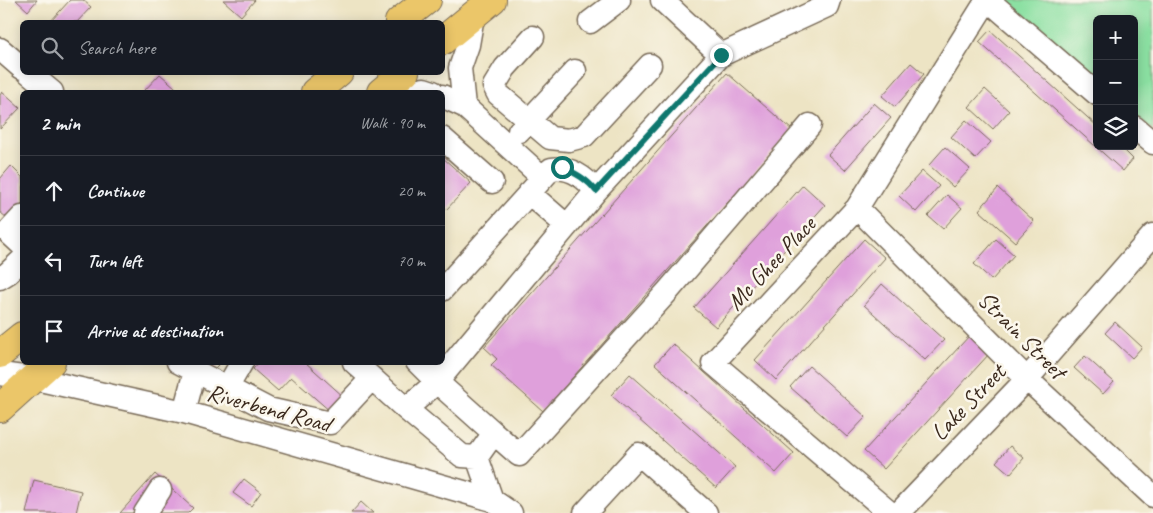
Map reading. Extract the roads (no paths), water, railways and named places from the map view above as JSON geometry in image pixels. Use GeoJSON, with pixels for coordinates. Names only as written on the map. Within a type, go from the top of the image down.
{"type":"FeatureCollection","features":[{"type":"Feature","properties":{"kind":"main road"},"geometry":{"type":"LineString","coordinates":[[402,20],[427,0]]}},
{"type":"Feature","properties":{"kind":"main road"},"geometry":{"type":"LineString","coordinates":[[445,39],[483,8]]}},
{"type":"Feature","properties":{"kind":"main road"},"geometry":{"type":"LineString","coordinates":[[317,90],[335,75]]}},
{"type":"Feature","properties":{"kind":"main road"},"geometry":{"type":"LineString","coordinates":[[0,354],[20,338]]}},
{"type":"Feature","properties":{"kind":"main road"},"geometry":{"type":"LineString","coordinates":[[0,408],[41,370]]}},
{"type":"Feature","properties":{"kind":"street"},"geometry":{"type":"LineString","coordinates":[[590,22],[619,0]]}},
{"type":"Feature","properties":{"kind":"street"},"geometry":{"type":"LineString","coordinates":[[662,0],[721,55]]}},
{"type":"Feature","properties":{"kind":"street"},"geometry":{"type":"LineString","coordinates":[[406,409],[437,382],[596,191],[721,55],[827,6],[829,0]]}},
{"type":"Feature","properties":{"kind":"street"},"geometry":{"type":"LineString","coordinates":[[987,0],[1093,91]]}},
{"type":"Feature","properties":{"kind":"street","name":"Mc Ghee Place"},"geometry":{"type":"LineString","coordinates":[[890,513],[714,363],[857,208],[987,0]]}},
{"type":"Feature","properties":{"kind":"street"},"geometry":{"type":"LineString","coordinates":[[464,106],[460,68],[483,8]]}},
{"type":"Feature","properties":{"kind":"street"},"geometry":{"type":"LineString","coordinates":[[533,37],[505,68],[494,86],[498,94],[550,138],[569,140],[584,136],[650,65]]}},
{"type":"Feature","properties":{"kind":"street"},"geometry":{"type":"LineString","coordinates":[[0,48],[20,66]]}},
{"type":"Feature","properties":{"kind":"street"},"geometry":{"type":"LineString","coordinates":[[506,144],[575,71]]}},
{"type":"Feature","properties":{"kind":"street"},"geometry":{"type":"LineString","coordinates":[[32,75],[50,90]]}},
{"type":"Feature","properties":{"kind":"street"},"geometry":{"type":"LineString","coordinates":[[397,88],[424,90]]}},
{"type":"Feature","properties":{"kind":"street"},"geometry":{"type":"LineString","coordinates":[[445,97],[464,106],[506,144],[567,226]]}},
{"type":"Feature","properties":{"kind":"street"},"geometry":{"type":"LineString","coordinates":[[420,365],[520,455],[668,291],[810,126]]}},
{"type":"Feature","properties":{"kind":"street"},"geometry":{"type":"LineString","coordinates":[[1138,130],[1153,143]]}},
{"type":"Feature","properties":{"kind":"street"},"geometry":{"type":"LineString","coordinates":[[445,141],[492,182]]}},
{"type":"Feature","properties":{"kind":"street"},"geometry":{"type":"LineString","coordinates":[[445,287],[551,169],[562,167],[590,183],[596,191]]}},
{"type":"Feature","properties":{"kind":"street","name":"Strain Street"},"geometry":{"type":"LineString","coordinates":[[857,208],[1027,379],[1153,496]]}},
{"type":"Feature","properties":{"kind":"street"},"geometry":{"type":"LineString","coordinates":[[20,219],[8,232],[20,243]]}},
{"type":"Feature","properties":{"kind":"street","name":"Lake Street"},"geometry":{"type":"LineString","coordinates":[[899,513],[1027,379],[1153,234]]}},
{"type":"Feature","properties":{"kind":"street"},"geometry":{"type":"LineString","coordinates":[[0,278],[20,262]]}},
{"type":"Feature","properties":{"kind":"street"},"geometry":{"type":"LineString","coordinates":[[227,388],[240,365]]}},
{"type":"Feature","properties":{"kind":"street"},"geometry":{"type":"LineString","coordinates":[[357,365],[462,456],[478,457]]}},
{"type":"Feature","properties":{"kind":"street"},"geometry":{"type":"LineString","coordinates":[[184,412],[187,367],[268,409],[330,423],[372,378]]}},
{"type":"Feature","properties":{"kind":"street","name":"Riverbend Road"},"geometry":{"type":"LineString","coordinates":[[0,374],[41,370],[265,435],[511,513]]}},
{"type":"Feature","properties":{"kind":"street"},"geometry":{"type":"LineString","coordinates":[[265,435],[268,409]]}},
{"type":"Feature","properties":{"kind":"street"},"geometry":{"type":"LineString","coordinates":[[486,506],[478,457],[494,433]]}},
{"type":"Feature","properties":{"kind":"street"},"geometry":{"type":"LineString","coordinates":[[585,513],[639,454],[706,513]]}},
{"type":"Feature","properties":{"kind":"street"},"geometry":{"type":"LineString","coordinates":[[145,513],[160,490]]}}]}
